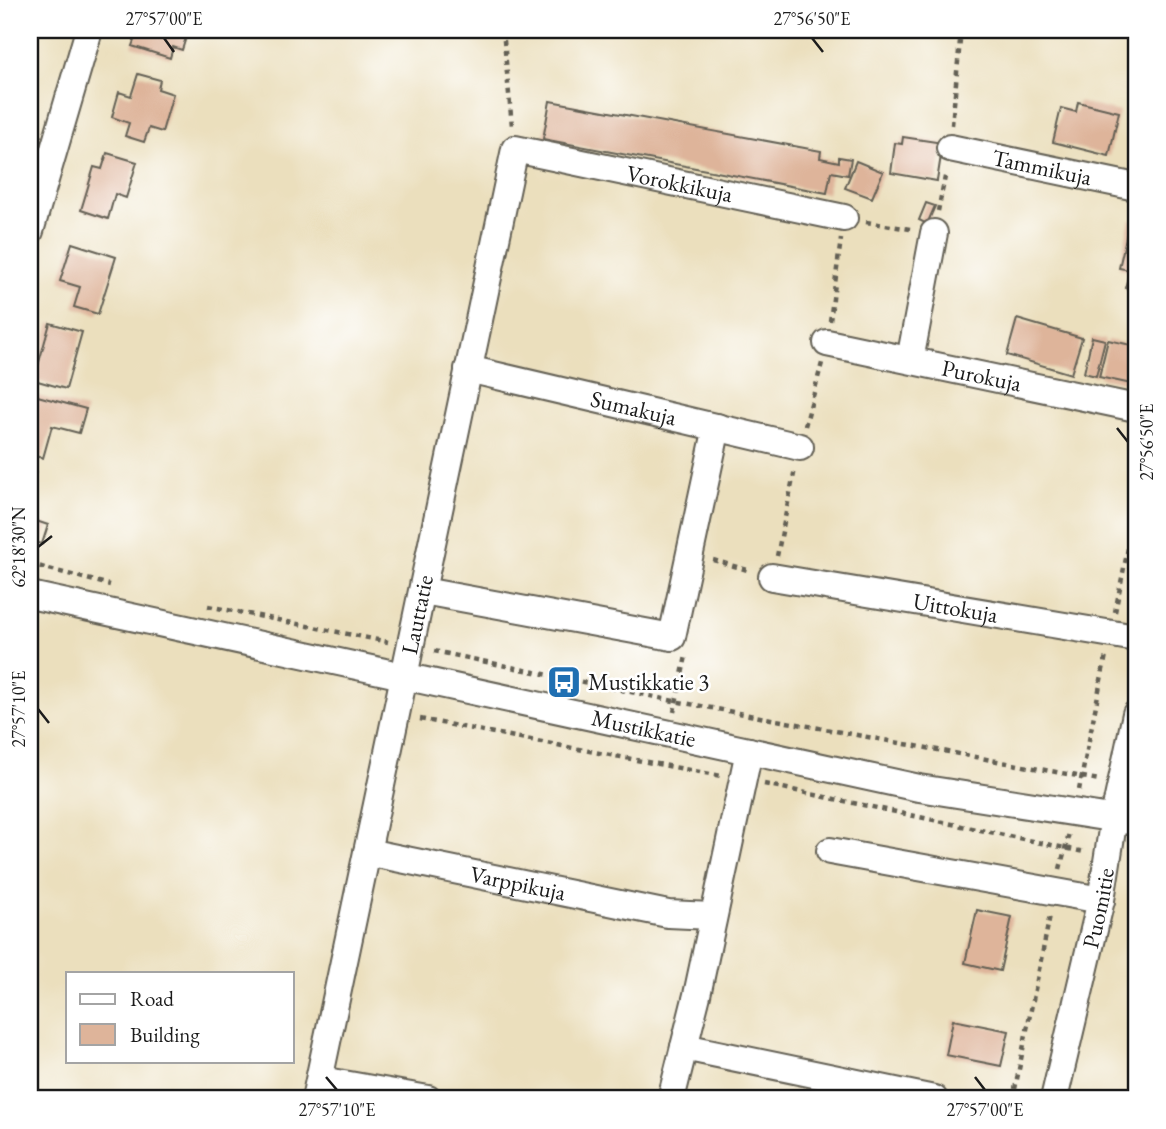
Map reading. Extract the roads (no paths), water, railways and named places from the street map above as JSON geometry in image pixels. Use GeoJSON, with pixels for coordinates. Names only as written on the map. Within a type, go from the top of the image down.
{"type":"FeatureCollection","features":[{"type":"Feature","properties":{"kind":"street"},"geometry":{"type":"LineString","coordinates":[[31,220],[89,30]]}},
{"type":"Feature","properties":{"kind":"street","name":"Tammikuja"},"geometry":{"type":"LineString","coordinates":[[950,148],[1136,187]]}},
{"type":"Feature","properties":{"kind":"street","name":"Vorokkikuja"},"geometry":{"type":"LineString","coordinates":[[514,149],[844,218]]}},
{"type":"Feature","properties":{"kind":"street","name":"Lauttatie"},"geometry":{"type":"LineString","coordinates":[[318,1089],[514,149]]}},
{"type":"Feature","properties":{"kind":"street"},"geometry":{"type":"LineString","coordinates":[[909,360],[934,233]]}},
{"type":"Feature","properties":{"kind":"street","name":"Purokuja"},"geometry":{"type":"LineString","coordinates":[[827,343],[1136,408]]}},
{"type":"Feature","properties":{"kind":"street","name":"Sumakuja"},"geometry":{"type":"LineString","coordinates":[[468,369],[800,447]]}},
{"type":"Feature","properties":{"kind":"street"},"geometry":{"type":"LineString","coordinates":[[423,591],[672,637],[717,427]]}},
{"type":"Feature","properties":{"kind":"street","name":"Uittokuja"},"geometry":{"type":"LineString","coordinates":[[772,578],[1136,638]]}},
{"type":"Feature","properties":{"kind":"street","name":"Mustikkatie"},"geometry":{"type":"LineString","coordinates":[[30,595],[919,788],[1125,820]]}},
{"type":"Feature","properties":{"kind":"street","name":"Puomitie"},"geometry":{"type":"LineString","coordinates":[[1054,1099],[1101,900],[1125,820],[1121,784],[1136,714]]}},
{"type":"Feature","properties":{"kind":"street"},"geometry":{"type":"LineString","coordinates":[[671,1099],[749,751]]}},
{"type":"Feature","properties":{"kind":"street"},"geometry":{"type":"LineString","coordinates":[[830,851],[1101,900]]}},
{"type":"Feature","properties":{"kind":"street","name":"Varppikuja"},"geometry":{"type":"LineString","coordinates":[[367,852],[668,914],[712,916]]}},
{"type":"Feature","properties":{"kind":"street"},"geometry":{"type":"LineString","coordinates":[[684,1047],[934,1099]]}},
{"type":"Feature","properties":{"kind":"street"},"geometry":{"type":"LineString","coordinates":[[318,1089],[428,1099]]}},
{"type":"Feature","properties":{"kind":"place","name":"Mustikkatie 3"},"geometry":{"type":"Point","coordinates":[564,682]}}]}
